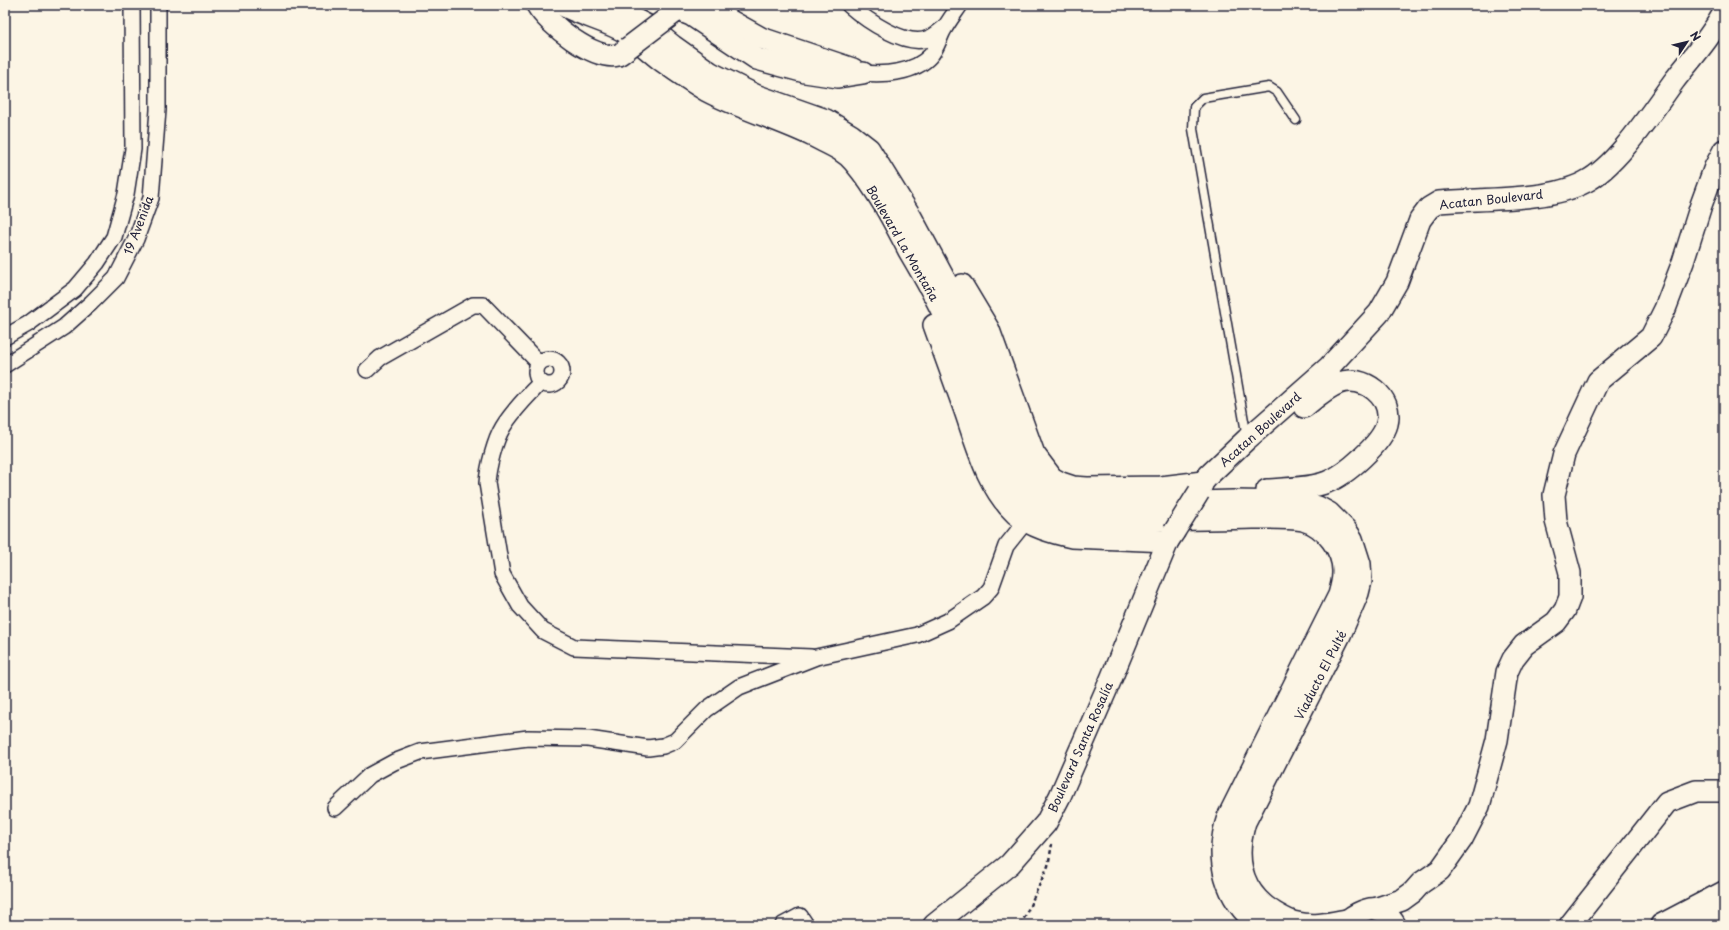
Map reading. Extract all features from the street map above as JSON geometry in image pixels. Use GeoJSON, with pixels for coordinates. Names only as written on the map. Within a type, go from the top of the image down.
{"type":"FeatureCollection","features":[{"type":"Feature","properties":{"kind":"main road"},"geometry":{"type":"LineString","coordinates":[[537,5],[541,12],[576,41],[591,50],[600,53],[618,55],[674,13],[681,11],[690,15],[747,54],[774,65],[838,77],[863,73]]}},
{"type":"Feature","properties":{"kind":"main road","name":"Boulevard La Montaña"},"geometry":{"type":"LineString","coordinates":[[562,5],[608,23],[627,34],[705,90],[740,107],[790,125],[837,148],[853,160],[892,218],[928,283],[945,317],[968,372],[1002,467],[1007,477],[1024,499],[1043,512],[1062,519],[1079,522],[1107,524],[1168,524]]}},
{"type":"Feature","properties":{"kind":"main road","name":"Boulevard La Montaña"},"geometry":{"type":"LineString","coordinates":[[607,5],[648,26],[711,73],[755,95],[826,120],[865,145],[877,160],[934,259],[968,323],[1018,456],[1034,483],[1057,499],[1168,524]]}},
{"type":"Feature","properties":{"kind":"main road"},"geometry":{"type":"LineString","coordinates":[[708,5],[727,19],[761,38],[863,73]]}},
{"type":"Feature","properties":{"kind":"main road","name":"Acatan Boulevard"},"geometry":{"type":"LineString","coordinates":[[1201,487],[1247,439],[1329,367],[1379,313],[1397,282],[1420,220],[1429,208],[1439,202],[1520,197],[1558,192],[1584,183],[1600,172],[1615,158],[1708,38],[1724,12]]}},
{"type":"Feature","properties":{"kind":"main road","name":"Viaducto El Pulté"},"geometry":{"type":"LineString","coordinates":[[1168,524],[1233,501],[1299,502],[1318,507],[1329,514],[1341,524],[1352,539],[1358,554],[1361,581],[1354,604],[1245,822],[1240,838],[1239,852],[1242,870],[1248,886],[1259,902],[1272,911],[1296,923],[1345,923],[1354,915],[1402,900],[1421,883],[1440,870],[1462,839],[1479,806],[1497,740],[1505,681],[1513,659],[1524,645],[1556,622],[1565,610],[1570,597],[1570,573],[1556,521],[1554,495],[1564,454],[1598,381],[1651,337],[1665,309],[1683,262],[1688,241],[1715,167],[1724,150]]}},
{"type":"Feature","properties":{"kind":"main road"},"geometry":{"type":"LineString","coordinates":[[934,259],[951,267],[980,314],[996,349],[1034,454],[1052,478],[1073,487],[1201,487],[1213,482],[1324,390],[1339,383],[1358,381],[1366,384],[1381,394],[1388,413],[1387,423],[1384,430],[1373,446],[1333,480],[1323,484],[1246,493],[1233,501]]}},
{"type":"Feature","properties":{"kind":"main road"},"geometry":{"type":"LineString","coordinates":[[928,283],[928,308],[981,456],[999,494],[1010,508],[1026,521],[1059,534],[1072,537],[1168,524]]}},
{"type":"Feature","properties":{"kind":"main road","name":"Boulevard Santa Rosalía"},"geometry":{"type":"LineString","coordinates":[[934,925],[1010,864],[1046,823],[1060,796],[1111,679],[1168,524],[1201,487]]}},
{"type":"Feature","properties":{"kind":"main road","name":"Viaducto El Pulté"},"geometry":{"type":"LineString","coordinates":[[1168,524],[1273,518],[1306,521],[1328,536],[1336,547],[1341,559],[1343,575],[1339,595],[1232,808],[1224,828],[1221,851],[1226,882],[1241,907],[1259,925]]}},
{"type":"Feature","properties":{"kind":"main road"},"geometry":{"type":"LineString","coordinates":[[1570,925],[1667,802],[1696,791],[1724,791]]}},
{"type":"Feature","properties":{"kind":"main road"},"geometry":{"type":"LineString","coordinates":[[1401,925],[1421,883]]}},
{"type":"Feature","properties":{"kind":"main road"},"geometry":{"type":"LineString","coordinates":[[1661,925],[1724,892]]}},
{"type":"Feature","properties":{"kind":"main road"},"geometry":{"type":"LineString","coordinates":[[1375,909],[1384,912],[1395,925]]}},
{"type":"Feature","properties":{"kind":"main road"},"geometry":{"type":"LineString","coordinates":[[1697,925],[1724,910]]}},
{"type":"Feature","properties":{"kind":"street","name":"19 Avenida"},"geometry":{"type":"LineString","coordinates":[[5,337],[28,324],[75,289],[97,263],[114,237],[126,194],[133,149],[132,5]]}},
{"type":"Feature","properties":{"kind":"street","name":"19 Avenida"},"geometry":{"type":"LineString","coordinates":[[5,364],[64,327],[91,303],[116,278],[136,239],[151,198],[158,110],[158,5]]}},
{"type":"Feature","properties":{"kind":"street"},"geometry":{"type":"LineString","coordinates":[[849,5],[884,31],[914,40],[929,38],[946,26]]}},
{"type":"Feature","properties":{"kind":"street"},"geometry":{"type":"LineString","coordinates":[[863,73],[900,72],[917,65],[930,56],[946,26],[960,5]]}},
{"type":"Feature","properties":{"kind":"street"},"geometry":{"type":"LineString","coordinates":[[367,370],[380,358],[473,305],[483,305],[539,363]]}},
{"type":"Feature","properties":{"kind":"street"},"geometry":{"type":"LineString","coordinates":[[547,359],[551,359],[558,363],[562,371],[560,379],[553,384],[545,384],[541,382],[538,379],[536,371],[539,363],[547,359]]}},
{"type":"Feature","properties":{"kind":"street"},"geometry":{"type":"LineString","coordinates":[[541,382],[502,428],[488,470],[487,483],[502,574],[520,606],[543,631],[574,647],[816,657]]}},
{"type":"Feature","properties":{"kind":"street"},"geometry":{"type":"LineString","coordinates":[[335,808],[370,775],[394,762],[420,752],[528,738],[588,739],[648,748],[663,746],[675,740],[707,709],[739,688],[816,657],[917,635],[954,617],[983,597],[991,588],[1006,546],[1026,521]]}},
{"type":"Feature","properties":{"kind":"street"},"geometry":{"type":"LineString","coordinates":[[783,925],[800,916],[806,925]]}},
{"type":"Feature","properties":{"kind":"lane"},"geometry":{"type":"LineString","coordinates":[[1247,439],[1193,129],[1194,107],[1203,98],[1269,87],[1277,92],[1296,120]]}},
{"type":"Feature","properties":{"kind":"path"},"geometry":{"type":"LineString","coordinates":[[1021,925],[1048,866],[1052,843]]}}]}
